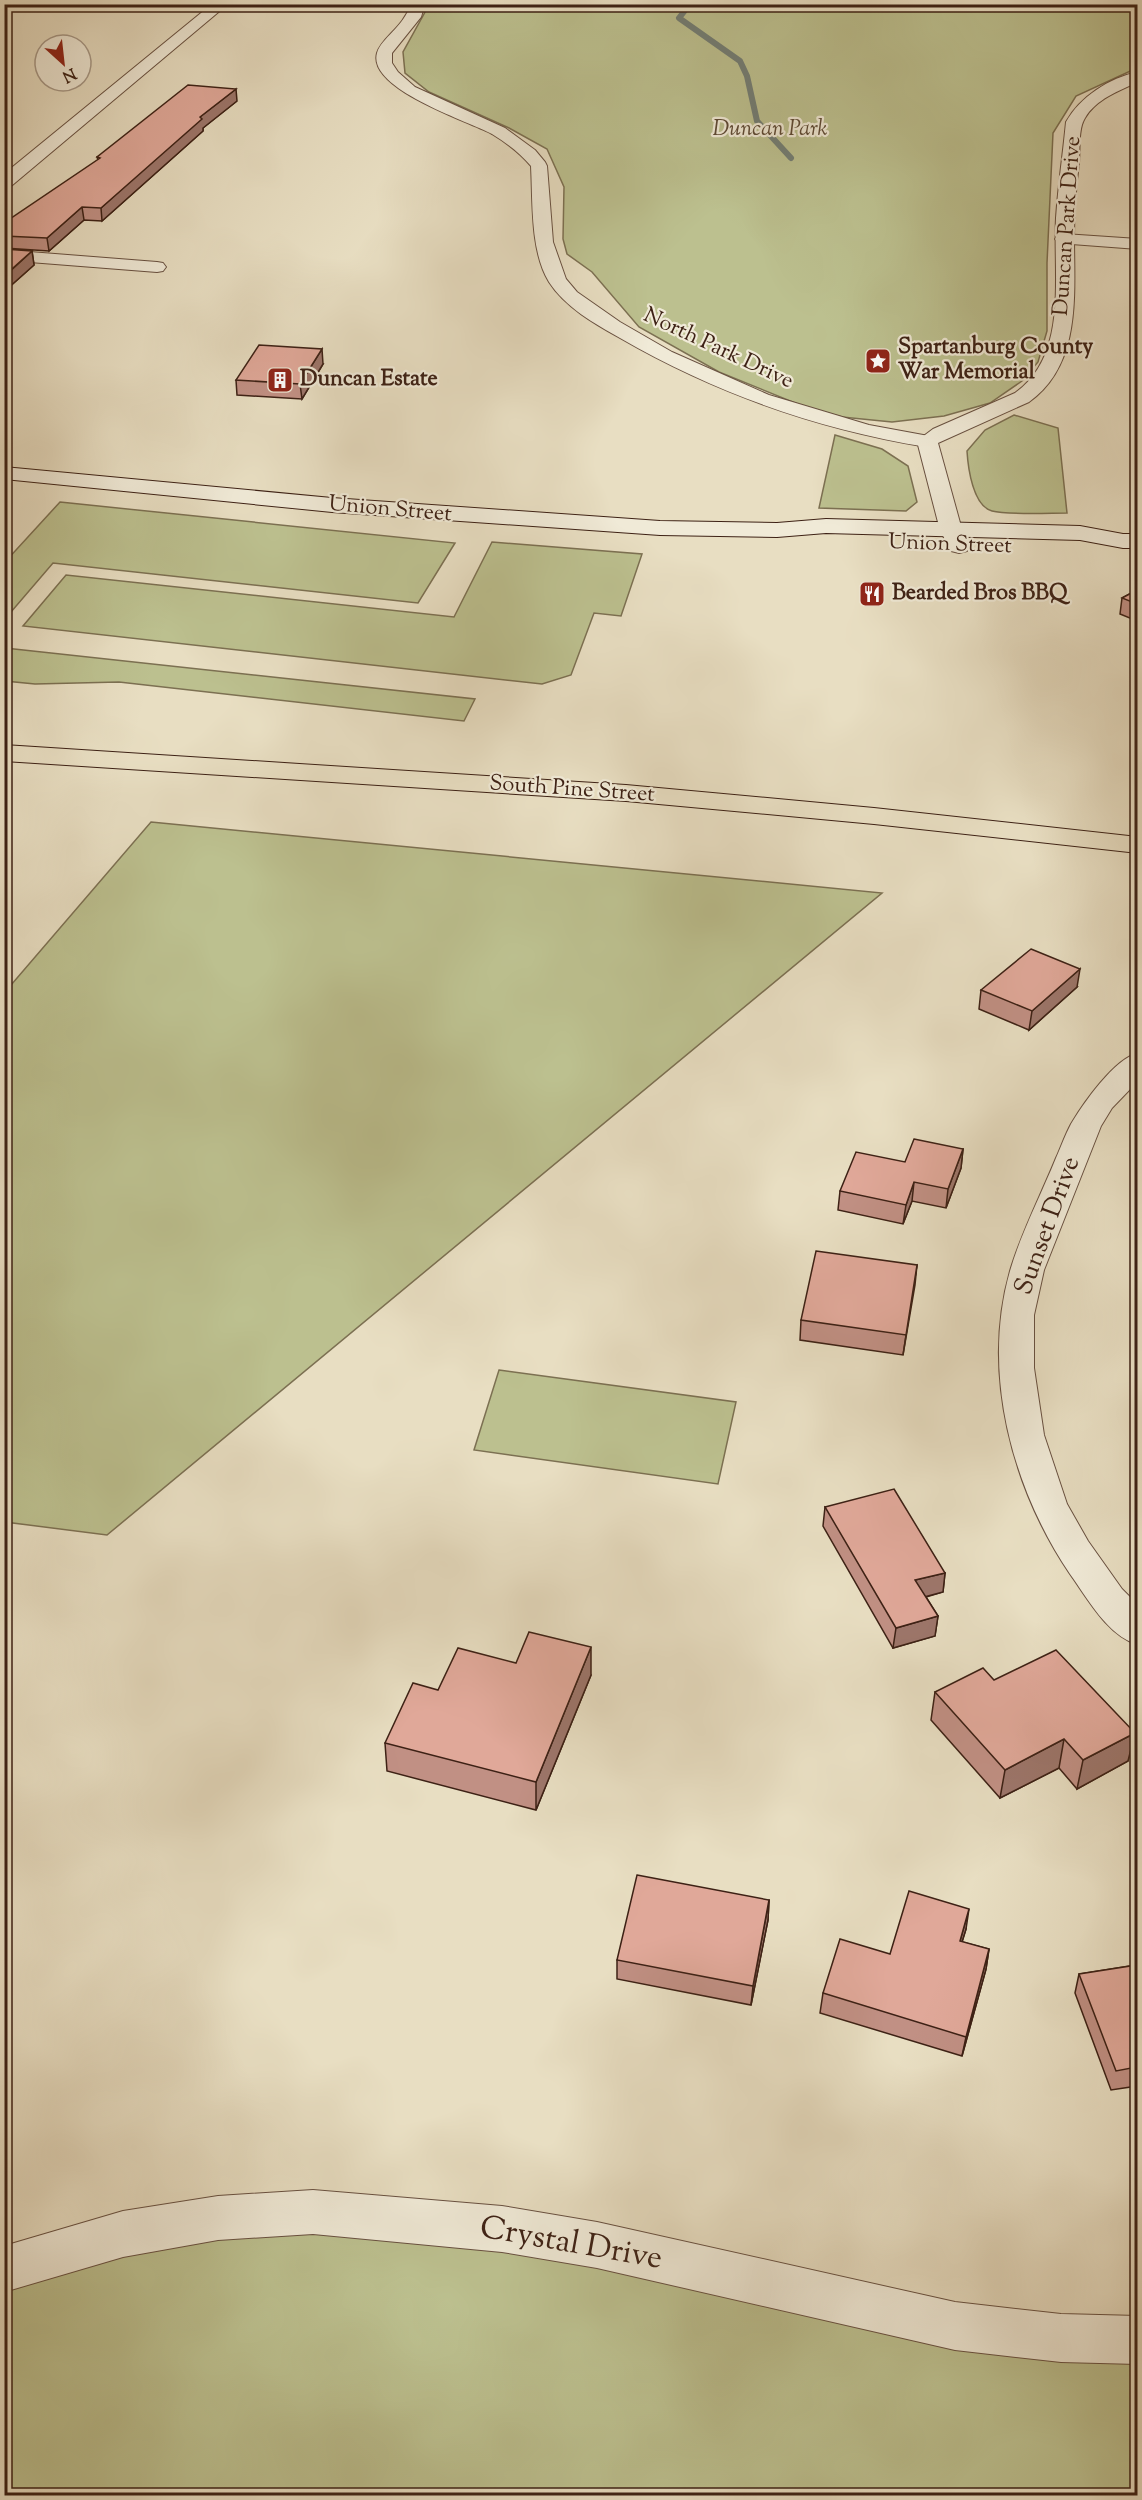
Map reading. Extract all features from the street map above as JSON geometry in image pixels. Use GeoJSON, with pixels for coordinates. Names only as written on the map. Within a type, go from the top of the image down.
{"type":"FeatureCollection","features":[{"type":"Feature","properties":{"kind":"highway","name":"South Pine Street"},"geometry":{"type":"LineString","coordinates":[[4,753],[626,793],[874,816],[1137,845]]}},
{"type":"Feature","properties":{"kind":"street"},"geometry":{"type":"LineString","coordinates":[[4,183],[221,4]]}},
{"type":"Feature","properties":{"kind":"street","name":"North Park Drive"},"geometry":{"type":"LineString","coordinates":[[418,4],[416,14],[386,48],[384,58],[387,69],[396,80],[410,90],[507,136],[533,155],[539,166],[544,242],[557,280],[570,296],[613,326],[665,356],[762,399],[808,416],[867,431],[927,441]]}},
{"type":"Feature","properties":{"kind":"street","name":"Duncan Park Drive"},"geometry":{"type":"LineString","coordinates":[[927,441],[947,429],[1021,398],[1045,377],[1052,366],[1061,331],[1064,239],[1074,122],[1078,113],[1092,99],[1137,76]]}},
{"type":"Feature","properties":{"kind":"street"},"geometry":{"type":"LineString","coordinates":[[1064,239],[1137,244]]}},
{"type":"Feature","properties":{"kind":"street"},"geometry":{"type":"LineString","coordinates":[[4,255],[157,267]]}},
{"type":"Feature","properties":{"kind":"street"},"geometry":{"type":"LineString","coordinates":[[927,441],[955,538]]}},
{"type":"Feature","properties":{"kind":"street","name":"Union Street"},"geometry":{"type":"LineString","coordinates":[[4,473],[320,504],[486,517],[660,528],[777,530],[797,539],[955,538],[1102,549],[1130,541]]}},
{"type":"Feature","properties":{"kind":"street","name":"Sunset Drive"},"geometry":{"type":"LineString","coordinates":[[1137,1062],[1101,1102],[1085,1126],[1028,1270],[1017,1325],[1017,1368],[1026,1435],[1049,1504],[1081,1561],[1108,1599],[1137,1630]]}},
{"type":"Feature","properties":{"kind":"street","name":"Crystal Drive"},"geometry":{"type":"LineString","coordinates":[[4,2269],[123,2234],[218,2218],[313,2212],[502,2229],[597,2245],[955,2326],[1061,2338],[1137,2340]]}},
{"type":"Feature","properties":{"kind":"green space","name":"Duncan Park"},"geometry":{"type":"Polygon","coordinates":[[[429,5],[1137,5],[1137,68],[1076,96],[1053,133],[1047,263],[1047,331],[1038,362],[1022,381],[990,403],[944,416],[892,422],[842,417],[805,407],[719,372],[639,327],[592,272],[567,254],[563,239],[564,187],[547,149],[509,128],[429,92],[405,73],[403,52],[429,5]]]}},
{"type":"Feature","properties":{"kind":"green space"},"geometry":{"type":"Polygon","coordinates":[[[1014,415],[1058,428],[1067,513],[999,512],[986,508],[980,502],[970,476],[967,451],[985,430],[1014,415]]]}},
{"type":"Feature","properties":{"kind":"green space"},"geometry":{"type":"Polygon","coordinates":[[[835,435],[882,449],[908,466],[917,502],[906,511],[819,508],[835,435]]]}},
{"type":"Feature","properties":{"kind":"green space"},"geometry":{"type":"Polygon","coordinates":[[[60,502],[455,543],[418,603],[53,563],[5,619],[5,562],[60,502]]]}},
{"type":"Feature","properties":{"kind":"green space"},"geometry":{"type":"Polygon","coordinates":[[[492,542],[642,554],[621,616],[594,613],[571,675],[542,684],[23,626],[66,575],[454,617],[492,542]]]}},
{"type":"Feature","properties":{"kind":"green space"},"geometry":{"type":"Polygon","coordinates":[[[5,648],[475,699],[464,721],[119,682],[35,684],[5,681],[5,648]]]}},
{"type":"Feature","properties":{"kind":"green space"},"geometry":{"type":"Polygon","coordinates":[[[151,822],[882,893],[107,1535],[5,1522],[5,992],[151,822]]]}},
{"type":"Feature","properties":{"kind":"green space"},"geometry":{"type":"Polygon","coordinates":[[[499,1370],[736,1402],[718,1484],[474,1450],[499,1370]]]}},
{"type":"Feature","properties":{"kind":"green space"},"geometry":{"type":"Polygon","coordinates":[[[313,2212],[1137,2340],[1137,2495],[5,2496],[5,2269],[313,2212]]]}},
{"type":"Feature","properties":{"kind":"building"},"geometry":{"type":"Polygon","coordinates":[[[188,85],[236,89],[200,117],[202,119],[101,208],[82,207],[47,238],[4,236],[4,223],[100,158],[97,157],[188,85]]]}},
{"type":"Feature","properties":{"kind":"building"},"geometry":{"type":"Polygon","coordinates":[[[4,249],[32,251],[4,276],[4,249]]]}},
{"type":"Feature","properties":{"kind":"building"},"geometry":{"type":"Polygon","coordinates":[[[259,345],[322,349],[300,384],[236,380],[259,345]]]}},
{"type":"Feature","properties":{"kind":"building"},"geometry":{"type":"Polygon","coordinates":[[[1137,590],[1137,604],[1122,598],[1137,590]]]}},
{"type":"Feature","properties":{"kind":"building"},"geometry":{"type":"Polygon","coordinates":[[[1031,949],[1080,969],[1032,1011],[981,990],[1031,949]]]}},
{"type":"Feature","properties":{"kind":"building"},"geometry":{"type":"Polygon","coordinates":[[[914,1139],[963,1149],[948,1189],[914,1182],[906,1205],[840,1191],[856,1152],[905,1162],[914,1139]]]}},
{"type":"Feature","properties":{"kind":"building"},"geometry":{"type":"Polygon","coordinates":[[[816,1251],[917,1265],[906,1335],[801,1320],[816,1251]]]}},
{"type":"Feature","properties":{"kind":"building"},"geometry":{"type":"Polygon","coordinates":[[[894,1489],[945,1573],[915,1580],[938,1616],[896,1628],[825,1507],[894,1489]]]}},
{"type":"Feature","properties":{"kind":"building"},"geometry":{"type":"Polygon","coordinates":[[[529,1632],[591,1647],[536,1782],[385,1743],[413,1683],[438,1690],[458,1648],[516,1663],[529,1632]]]}},
{"type":"Feature","properties":{"kind":"building"},"geometry":{"type":"Polygon","coordinates":[[[1056,1650],[1135,1733],[1083,1760],[1064,1739],[1005,1770],[935,1692],[983,1668],[994,1680],[1056,1650]]]}},
{"type":"Feature","properties":{"kind":"building"},"geometry":{"type":"Polygon","coordinates":[[[637,1875],[769,1900],[753,1986],[617,1960],[637,1875]]]}},
{"type":"Feature","properties":{"kind":"building"},"geometry":{"type":"Polygon","coordinates":[[[909,1891],[969,1909],[960,1941],[989,1949],[966,2037],[823,1993],[840,1939],[890,1954],[909,1891]]]}},
{"type":"Feature","properties":{"kind":"building"},"geometry":{"type":"Polygon","coordinates":[[[1137,1965],[1137,2067],[1116,2071],[1079,1974],[1137,1965]]]}},
{"type":"Feature","properties":{"kind":"waterway"},"geometry":{"type":"LineString","coordinates":[[690,4],[679,18],[740,61],[747,76],[757,121],[791,158]]}},
{"type":"Feature","properties":{"kind":"place","name":"Spartanburg County War Memorial"},"geometry":{"type":"Point","coordinates":[878,361]}},
{"type":"Feature","properties":{"kind":"place","name":"Duncan Estate"},"geometry":{"type":"Point","coordinates":[280,380]}},
{"type":"Feature","properties":{"kind":"place","name":"Bearded Bros BBQ"},"geometry":{"type":"Point","coordinates":[872,594]}}]}
